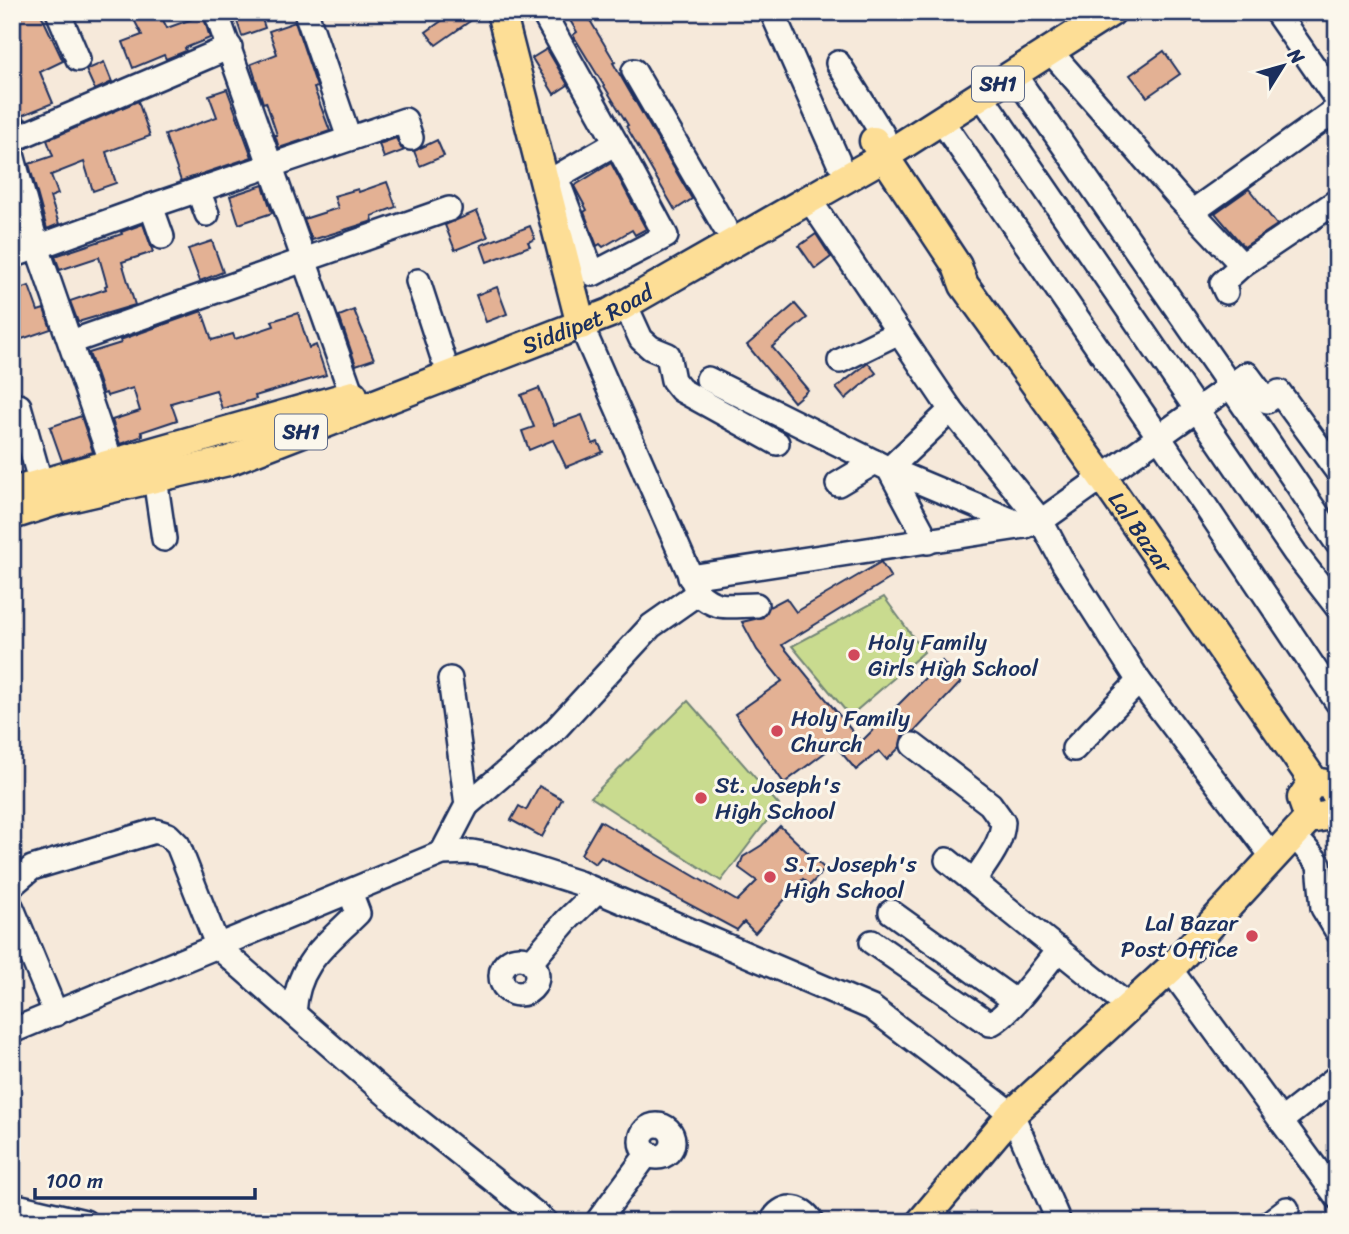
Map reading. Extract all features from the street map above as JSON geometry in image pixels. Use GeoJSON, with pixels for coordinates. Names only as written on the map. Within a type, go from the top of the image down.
{"type":"FeatureCollection","features":[{"type":"Feature","properties":{"kind":"main road"},"geometry":{"type":"LineString","coordinates":[[501,12],[551,180],[580,316]]}},
{"type":"Feature","properties":{"kind":"main road","name":"Siddipet Road"},"geometry":{"type":"LineString","coordinates":[[12,492],[352,395],[443,358],[625,304],[809,199],[876,148],[1077,12]]}},
{"type":"Feature","properties":{"kind":"main road","name":"Siddipet Road"},"geometry":{"type":"LineString","coordinates":[[12,515],[56,501],[228,461],[580,316],[601,296],[838,161],[941,120],[1111,12]]}},
{"type":"Feature","properties":{"kind":"main road","name":"Lal Bazar"},"geometry":{"type":"LineString","coordinates":[[876,148],[957,266],[964,285],[1331,791]]}},
{"type":"Feature","properties":{"kind":"main road"},"geometry":{"type":"LineString","coordinates":[[1302,825],[1302,798],[1306,789],[1331,791]]}},
{"type":"Feature","properties":{"kind":"main road"},"geometry":{"type":"LineString","coordinates":[[921,1222],[1012,1114],[1127,1005],[1170,969],[1302,825],[1325,817],[1337,806]]}},
{"type":"Feature","properties":{"kind":"street"},"geometry":{"type":"LineString","coordinates":[[58,12],[78,59]]}},
{"type":"Feature","properties":{"kind":"street"},"geometry":{"type":"LineString","coordinates":[[216,12],[352,395]]}},
{"type":"Feature","properties":{"kind":"street"},"geometry":{"type":"LineString","coordinates":[[306,12],[349,138]]}},
{"type":"Feature","properties":{"kind":"street"},"geometry":{"type":"LineString","coordinates":[[772,12],[838,161]]}},
{"type":"Feature","properties":{"kind":"street"},"geometry":{"type":"LineString","coordinates":[[1276,12],[1337,100]]}},
{"type":"Feature","properties":{"kind":"street"},"geometry":{"type":"LineString","coordinates":[[546,18],[616,143],[666,236],[593,274],[551,180],[616,143]]}},
{"type":"Feature","properties":{"kind":"street"},"geometry":{"type":"LineString","coordinates":[[12,140],[230,47]]}},
{"type":"Feature","properties":{"kind":"street"},"geometry":{"type":"LineString","coordinates":[[1050,51],[1242,265]]}},
{"type":"Feature","properties":{"kind":"street"},"geometry":{"type":"LineString","coordinates":[[838,63],[876,148]]}},
{"type":"Feature","properties":{"kind":"street"},"geometry":{"type":"LineString","coordinates":[[634,71],[724,226]]}},
{"type":"Feature","properties":{"kind":"street"},"geometry":{"type":"LineString","coordinates":[[1014,74],[1337,543]]}},
{"type":"Feature","properties":{"kind":"street"},"geometry":{"type":"LineString","coordinates":[[981,95],[1295,553],[1337,607]]}},
{"type":"Feature","properties":{"kind":"street"},"geometry":{"type":"LineString","coordinates":[[1192,212],[1337,109]]}},
{"type":"Feature","properties":{"kind":"street"},"geometry":{"type":"LineString","coordinates":[[12,256],[405,120],[411,138]]}},
{"type":"Feature","properties":{"kind":"street"},"geometry":{"type":"LineString","coordinates":[[941,120],[1337,702]]}},
{"type":"Feature","properties":{"kind":"street"},"geometry":{"type":"LineString","coordinates":[[12,154],[37,247],[112,464]]}},
{"type":"Feature","properties":{"kind":"street"},"geometry":{"type":"LineString","coordinates":[[198,190],[207,214]]}},
{"type":"Feature","properties":{"kind":"street"},"geometry":{"type":"LineString","coordinates":[[809,199],[951,410],[1072,575],[1139,681],[1272,856]]}},
{"type":"Feature","properties":{"kind":"street"},"geometry":{"type":"LineString","coordinates":[[1226,292],[1222,283],[1242,265],[1337,201]]}},
{"type":"Feature","properties":{"kind":"street"},"geometry":{"type":"LineString","coordinates":[[151,206],[162,237]]}},
{"type":"Feature","properties":{"kind":"street"},"geometry":{"type":"LineString","coordinates":[[71,342],[449,209]]}},
{"type":"Feature","properties":{"kind":"street"},"geometry":{"type":"LineString","coordinates":[[418,281],[443,358]]}},
{"type":"Feature","properties":{"kind":"street"},"geometry":{"type":"LineString","coordinates":[[625,304],[641,339],[651,348],[668,355],[673,380],[681,390],[777,443]]}},
{"type":"Feature","properties":{"kind":"street"},"geometry":{"type":"LineString","coordinates":[[580,316],[694,585],[707,602],[717,606],[756,605]]}},
{"type":"Feature","properties":{"kind":"street"},"geometry":{"type":"LineString","coordinates":[[840,360],[898,331]]}},
{"type":"Feature","properties":{"kind":"street"},"geometry":{"type":"LineString","coordinates":[[442,853],[467,805],[553,732],[650,626],[694,585],[1033,524],[1103,478],[1247,374],[1267,401],[1279,392],[1337,471]]}},
{"type":"Feature","properties":{"kind":"street"},"geometry":{"type":"LineString","coordinates":[[708,379],[882,466],[1033,524]]}},
{"type":"Feature","properties":{"kind":"street"},"geometry":{"type":"LineString","coordinates":[[19,406],[41,484]]}},
{"type":"Feature","properties":{"kind":"street"},"geometry":{"type":"LineString","coordinates":[[838,484],[882,466],[951,410]]}},
{"type":"Feature","properties":{"kind":"street"},"geometry":{"type":"LineString","coordinates":[[882,466],[928,542]]}},
{"type":"Feature","properties":{"kind":"street"},"geometry":{"type":"LineString","coordinates":[[155,478],[164,539]]}},
{"type":"Feature","properties":{"kind":"street"},"geometry":{"type":"LineString","coordinates":[[450,680],[467,805]]}},
{"type":"Feature","properties":{"kind":"street"},"geometry":{"type":"LineString","coordinates":[[1074,749],[1139,681]]}},
{"type":"Feature","properties":{"kind":"street"},"geometry":{"type":"LineString","coordinates":[[913,746],[990,804],[1003,822],[998,846],[974,881]]}},
{"type":"Feature","properties":{"kind":"street"},"geometry":{"type":"LineString","coordinates":[[1302,825],[1328,869],[1323,908],[1337,931]]}},
{"type":"Feature","properties":{"kind":"street"},"geometry":{"type":"LineString","coordinates":[[12,885],[32,868],[155,831],[168,835],[178,845],[218,947],[395,1102],[546,1222]]}},
{"type":"Feature","properties":{"kind":"street"},"geometry":{"type":"LineString","coordinates":[[12,1031],[442,853],[472,852],[494,856],[597,891],[872,1007],[1012,1114],[1059,1222]]}},
{"type":"Feature","properties":{"kind":"street"},"geometry":{"type":"LineString","coordinates":[[947,860],[1127,1005]]}},
{"type":"Feature","properties":{"kind":"street"},"geometry":{"type":"LineString","coordinates":[[531,962],[566,921],[597,891]]}},
{"type":"Feature","properties":{"kind":"street"},"geometry":{"type":"LineString","coordinates":[[294,1013],[295,993],[305,968],[323,946],[358,913],[350,892]]}},
{"type":"Feature","properties":{"kind":"street"},"geometry":{"type":"LineString","coordinates":[[12,908],[56,1014]]}},
{"type":"Feature","properties":{"kind":"street"},"geometry":{"type":"LineString","coordinates":[[891,912],[1015,1002]]}},
{"type":"Feature","properties":{"kind":"street"},"geometry":{"type":"LineString","coordinates":[[872,942],[990,1024],[997,1021],[1015,1002],[1059,949]]}},
{"type":"Feature","properties":{"kind":"street"},"geometry":{"type":"LineString","coordinates":[[1170,969],[1337,1197]]}},
{"type":"Feature","properties":{"kind":"street"},"geometry":{"type":"LineString","coordinates":[[1282,1120],[1337,1077]]}},
{"type":"Feature","properties":{"kind":"street"},"geometry":{"type":"LineString","coordinates":[[597,1222],[648,1153]]}},
{"type":"Feature","properties":{"kind":"street"},"geometry":{"type":"LineString","coordinates":[[12,1205],[85,1222]]}},
{"type":"Feature","properties":{"kind":"street"},"geometry":{"type":"LineString","coordinates":[[772,1222],[780,1211],[794,1208],[807,1214],[812,1222]]}},
{"type":"Feature","properties":{"kind":"green space"},"geometry":{"type":"Polygon","coordinates":[[[884,597],[924,652],[850,716],[792,646],[884,597]]]}},
{"type":"Feature","properties":{"kind":"green space"},"geometry":{"type":"Polygon","coordinates":[[[688,701],[779,805],[721,881],[591,797],[688,701]]]}},
{"type":"Feature","properties":{"kind":"building"},"geometry":{"type":"Polygon","coordinates":[[[24,12],[40,12],[63,61],[40,72],[53,103],[23,115],[25,119],[12,125],[12,17],[24,12]]]}},
{"type":"Feature","properties":{"kind":"building"},"geometry":{"type":"Polygon","coordinates":[[[130,12],[159,12],[167,28],[203,15],[210,38],[166,59],[164,55],[133,68],[123,42],[142,35],[130,12]]]}},
{"type":"Feature","properties":{"kind":"building"},"geometry":{"type":"Polygon","coordinates":[[[454,12],[483,12],[436,45],[426,32],[454,12]]]}},
{"type":"Feature","properties":{"kind":"building"},"geometry":{"type":"Polygon","coordinates":[[[565,12],[585,12],[692,199],[675,210],[626,126],[628,125],[573,35],[577,32],[565,12]]]}},
{"type":"Feature","properties":{"kind":"building"},"geometry":{"type":"Polygon","coordinates":[[[260,13],[265,28],[242,36],[237,21],[260,13]]]}},
{"type":"Feature","properties":{"kind":"building"},"geometry":{"type":"Polygon","coordinates":[[[295,22],[330,131],[279,148],[266,102],[263,103],[251,64],[277,54],[269,31],[295,22]]]}},
{"type":"Feature","properties":{"kind":"building"},"geometry":{"type":"Polygon","coordinates":[[[547,49],[568,85],[554,94],[532,58],[547,49]]]}},
{"type":"Feature","properties":{"kind":"building"},"geometry":{"type":"Polygon","coordinates":[[[1164,51],[1180,74],[1147,97],[1130,75],[1164,51]]]}},
{"type":"Feature","properties":{"kind":"building"},"geometry":{"type":"Polygon","coordinates":[[[104,62],[112,82],[95,90],[86,70],[104,62]]]}},
{"type":"Feature","properties":{"kind":"building"},"geometry":{"type":"Polygon","coordinates":[[[227,89],[252,157],[181,181],[165,135],[217,117],[209,95],[227,89]]]}},
{"type":"Feature","properties":{"kind":"building"},"geometry":{"type":"Polygon","coordinates":[[[138,101],[150,136],[106,152],[116,183],[93,191],[84,162],[51,175],[58,194],[50,197],[59,224],[47,229],[29,164],[53,156],[47,140],[138,101]]]}},
{"type":"Feature","properties":{"kind":"building"},"geometry":{"type":"Polygon","coordinates":[[[396,138],[405,150],[384,158],[379,144],[396,138]]]}},
{"type":"Feature","properties":{"kind":"building"},"geometry":{"type":"Polygon","coordinates":[[[437,140],[444,156],[420,166],[414,151],[437,140]]]}},
{"type":"Feature","properties":{"kind":"building"},"geometry":{"type":"Polygon","coordinates":[[[611,163],[646,229],[635,235],[632,230],[603,247],[600,244],[597,246],[584,212],[587,210],[574,186],[611,163]]]}},
{"type":"Feature","properties":{"kind":"building"},"geometry":{"type":"Polygon","coordinates":[[[387,182],[396,207],[372,216],[373,221],[312,240],[304,219],[338,208],[334,196],[358,189],[359,192],[387,182]]]}},
{"type":"Feature","properties":{"kind":"building"},"geometry":{"type":"Polygon","coordinates":[[[263,185],[272,213],[239,224],[230,196],[263,185]]]}},
{"type":"Feature","properties":{"kind":"building"},"geometry":{"type":"Polygon","coordinates":[[[1249,189],[1277,225],[1244,247],[1215,213],[1249,189]]]}},
{"type":"Feature","properties":{"kind":"building"},"geometry":{"type":"Polygon","coordinates":[[[477,211],[488,237],[455,250],[445,225],[477,211]]]}},
{"type":"Feature","properties":{"kind":"building"},"geometry":{"type":"Polygon","coordinates":[[[143,224],[153,252],[122,262],[135,305],[78,322],[70,301],[106,289],[99,257],[60,270],[55,256],[122,234],[121,232],[143,224]]]}},
{"type":"Feature","properties":{"kind":"building"},"geometry":{"type":"Polygon","coordinates":[[[530,226],[535,239],[528,242],[530,246],[487,262],[481,245],[530,226]]]}},
{"type":"Feature","properties":{"kind":"building"},"geometry":{"type":"Polygon","coordinates":[[[816,234],[831,257],[815,269],[799,246],[816,234]]]}},
{"type":"Feature","properties":{"kind":"building"},"geometry":{"type":"Polygon","coordinates":[[[212,241],[223,272],[200,281],[188,249],[212,241]]]}},
{"type":"Feature","properties":{"kind":"building"},"geometry":{"type":"Polygon","coordinates":[[[29,286],[38,311],[44,309],[51,329],[19,340],[12,319],[12,292],[29,286]]]}},
{"type":"Feature","properties":{"kind":"building"},"geometry":{"type":"Polygon","coordinates":[[[497,287],[507,314],[486,322],[476,295],[497,287]]]}},
{"type":"Feature","properties":{"kind":"building"},"geometry":{"type":"Polygon","coordinates":[[[795,304],[807,318],[772,347],[808,390],[794,402],[747,345],[795,304]]]}},
{"type":"Feature","properties":{"kind":"building"},"geometry":{"type":"Polygon","coordinates":[[[354,310],[374,359],[356,365],[339,316],[354,310]]]}},
{"type":"Feature","properties":{"kind":"building"},"geometry":{"type":"Polygon","coordinates":[[[202,311],[212,340],[233,334],[235,339],[274,326],[272,321],[298,313],[309,348],[316,345],[326,375],[255,396],[256,399],[222,409],[216,390],[171,403],[177,420],[141,432],[143,436],[120,444],[112,420],[140,411],[133,388],[107,396],[106,393],[103,394],[89,353],[202,311]]]}},
{"type":"Feature","properties":{"kind":"building"},"geometry":{"type":"Polygon","coordinates":[[[868,363],[876,373],[845,399],[836,388],[868,363]]]}},
{"type":"Feature","properties":{"kind":"building"},"geometry":{"type":"Polygon","coordinates":[[[539,388],[554,425],[582,415],[593,444],[598,442],[603,452],[566,467],[553,440],[529,450],[522,431],[534,427],[521,395],[539,388]]]}},
{"type":"Feature","properties":{"kind":"building"},"geometry":{"type":"Polygon","coordinates":[[[81,416],[93,452],[62,461],[50,427],[81,416]]]}},
{"type":"Feature","properties":{"kind":"building"},"geometry":{"type":"Polygon","coordinates":[[[881,562],[891,578],[782,645],[861,742],[942,661],[961,682],[915,731],[902,736],[900,747],[887,760],[879,751],[856,770],[835,745],[784,783],[735,714],[782,681],[757,650],[742,622],[763,617],[769,607],[786,598],[796,612],[881,562]]]}},
{"type":"Feature","properties":{"kind":"building"},"geometry":{"type":"Polygon","coordinates":[[[539,786],[562,799],[542,837],[511,820],[519,806],[526,810],[539,786]]]}},
{"type":"Feature","properties":{"kind":"building"},"geometry":{"type":"Polygon","coordinates":[[[600,821],[737,901],[757,881],[739,868],[743,857],[762,845],[780,826],[825,869],[810,885],[803,879],[755,933],[744,922],[737,930],[601,857],[595,864],[581,854],[600,821]]]}},
{"type":"Feature","properties":{"kind":"place","name":"Holy Family Girls High School"},"geometry":{"type":"Point","coordinates":[854,655]}},
{"type":"Feature","properties":{"kind":"place","name":"Holy Family Church"},"geometry":{"type":"Point","coordinates":[777,731]}},
{"type":"Feature","properties":{"kind":"place","name":"St. Joseph's High School"},"geometry":{"type":"Point","coordinates":[701,798]}},
{"type":"Feature","properties":{"kind":"place","name":"S.T. Joseph's High School"},"geometry":{"type":"Point","coordinates":[770,877]}},
{"type":"Feature","properties":{"kind":"place","name":"Lal Bazar Post Office"},"geometry":{"type":"Point","coordinates":[1252,936]}}]}
